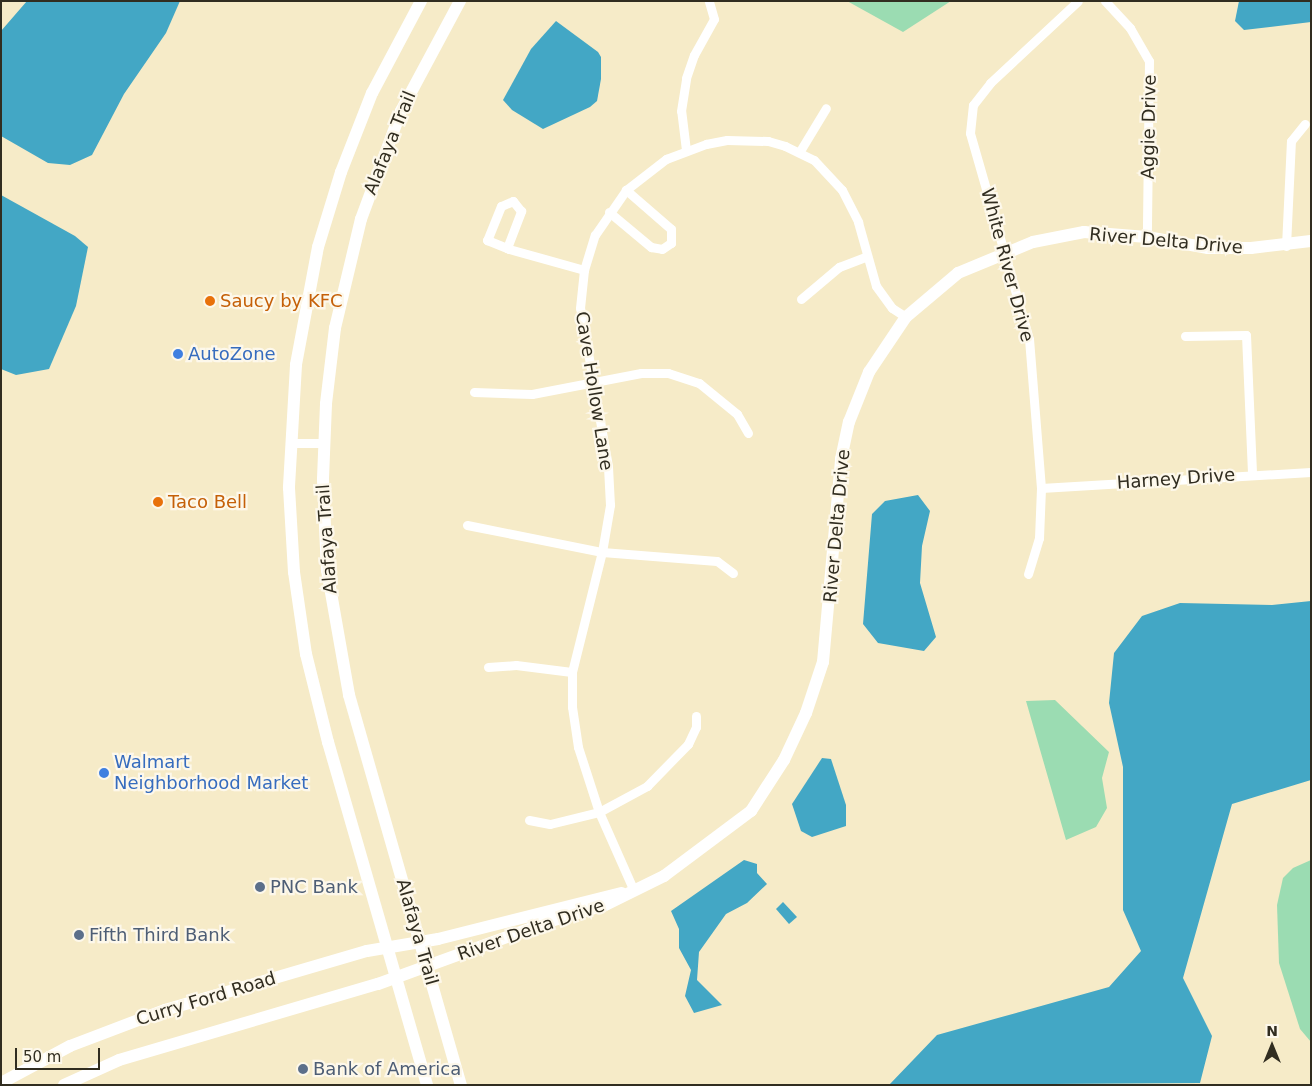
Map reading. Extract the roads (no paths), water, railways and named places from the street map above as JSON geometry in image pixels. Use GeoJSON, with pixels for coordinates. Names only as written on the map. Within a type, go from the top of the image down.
{"type":"FeatureCollection","features":[{"type":"Feature","properties":{"kind":"street","name":"Alafaya Trail"},"geometry":{"type":"LineString","coordinates":[[421,1],[372,93],[328,211],[302,324],[290,443],[290,527],[306,654],[328,742],[427,1085]]}},
{"type":"Feature","properties":{"kind":"street","name":"Alafaya Trail"},"geometry":{"type":"LineString","coordinates":[[460,1],[401,111],[361,219],[335,328],[323,443],[326,561],[340,653],[359,732],[461,1085]]}},
{"type":"Feature","properties":{"kind":"street"},"geometry":{"type":"LineString","coordinates":[[686,150],[682,111],[686,78],[694,55],[714,19],[709,1]]}},
{"type":"Feature","properties":{"kind":"street","name":"White River Drive"},"geometry":{"type":"LineString","coordinates":[[1028,574],[1039,538],[1041,488],[1029,339],[970,133],[973,105],[990,83],[1078,1]]}},
{"type":"Feature","properties":{"kind":"street","name":"Aggie Drive"},"geometry":{"type":"LineString","coordinates":[[1105,1],[1130,28],[1149,61],[1146,237]]}},
{"type":"Feature","properties":{"kind":"street"},"geometry":{"type":"LineString","coordinates":[[800,151],[826,108]]}},
{"type":"Feature","properties":{"kind":"street"},"geometry":{"type":"LineString","coordinates":[[1286,246],[1291,141],[1305,124]]}},
{"type":"Feature","properties":{"kind":"street","name":"Cave Hollow Lane"},"geometry":{"type":"LineString","coordinates":[[634,891],[599,812],[578,747],[572,707],[572,672],[602,552],[610,505],[608,466],[580,308],[584,270],[595,235],[609,212],[626,190],[666,159],[686,150],[727,140],[768,141],[800,151],[825,170],[846,197],[858,222],[876,286],[892,308],[906,317]]}},
{"type":"Feature","properties":{"kind":"street"},"geometry":{"type":"LineString","coordinates":[[609,212],[651,247],[662,249],[671,243],[672,229],[626,190]]}},
{"type":"Feature","properties":{"kind":"street"},"geometry":{"type":"LineString","coordinates":[[507,248],[521,211],[513,201],[501,206],[487,240],[507,248],[584,270]]}},
{"type":"Feature","properties":{"kind":"street","name":"River Delta Drive"},"geometry":{"type":"LineString","coordinates":[[427,967],[551,921],[606,905],[694,857],[751,811],[784,760],[799,728],[823,662],[841,459],[849,422],[869,372],[906,317],[958,272],[1003,252],[1084,232],[1146,237],[1208,248],[1286,246],[1311,241]]}},
{"type":"Feature","properties":{"kind":"street"},"geometry":{"type":"LineString","coordinates":[[801,299],[839,267],[867,256]]}},
{"type":"Feature","properties":{"kind":"street"},"geometry":{"type":"LineString","coordinates":[[1185,336],[1246,335],[1252,474]]}},
{"type":"Feature","properties":{"kind":"street"},"geometry":{"type":"LineString","coordinates":[[474,392],[532,394],[641,372],[668,373],[699,383],[737,414],[748,433]]}},
{"type":"Feature","properties":{"kind":"street"},"geometry":{"type":"LineString","coordinates":[[290,443],[323,443]]}},
{"type":"Feature","properties":{"kind":"street","name":"Harney Drive"},"geometry":{"type":"LineString","coordinates":[[1041,488],[1311,472]]}},
{"type":"Feature","properties":{"kind":"street"},"geometry":{"type":"LineString","coordinates":[[467,525],[602,552],[717,561],[733,573]]}},
{"type":"Feature","properties":{"kind":"street"},"geometry":{"type":"LineString","coordinates":[[488,668],[516,665],[572,672]]}},
{"type":"Feature","properties":{"kind":"street"},"geometry":{"type":"LineString","coordinates":[[529,820],[550,824],[599,812],[646,786],[670,765],[692,736],[696,716]]}},
{"type":"Feature","properties":{"kind":"street","name":"River Delta Drive"},"geometry":{"type":"LineString","coordinates":[[420,942],[604,896],[634,891]]}},
{"type":"Feature","properties":{"kind":"street","name":"Curry Ford Road"},"geometry":{"type":"LineString","coordinates":[[1,1083],[42,1059],[110,1029],[165,1010],[387,948],[420,942]]}},
{"type":"Feature","properties":{"kind":"street","name":"Curry Ford Road"},"geometry":{"type":"LineString","coordinates":[[64,1085],[119,1060],[396,978],[427,967]]}},
{"type":"Feature","properties":{"kind":"water"},"geometry":{"type":"Polygon","coordinates":[[[27,1],[180,1],[166,33],[124,94],[92,155],[70,165],[48,163],[1,136],[1,31],[27,1]]]}},
{"type":"Feature","properties":{"kind":"water"},"geometry":{"type":"Polygon","coordinates":[[[1239,1],[1311,1],[1311,22],[1244,30],[1235,21],[1239,1]]]}},
{"type":"Feature","properties":{"kind":"water"},"geometry":{"type":"Polygon","coordinates":[[[556,21],[598,52],[601,57],[601,79],[597,101],[590,107],[543,129],[512,110],[503,100],[531,49],[556,21]]]}},
{"type":"Feature","properties":{"kind":"water"},"geometry":{"type":"Polygon","coordinates":[[[1,195],[75,236],[88,247],[76,306],[49,369],[16,375],[1,369],[1,195]]]}},
{"type":"Feature","properties":{"kind":"water"},"geometry":{"type":"Polygon","coordinates":[[[918,495],[930,511],[922,546],[920,583],[936,637],[924,651],[878,643],[863,624],[872,514],[885,501],[918,495]]]}},
{"type":"Feature","properties":{"kind":"water"},"geometry":{"type":"Polygon","coordinates":[[[1311,601],[1311,780],[1232,804],[1183,978],[1212,1036],[1200,1083],[889,1085],[937,1035],[1109,987],[1141,951],[1123,910],[1123,767],[1109,703],[1114,653],[1142,616],[1180,603],[1272,605],[1311,601]]]}},
{"type":"Feature","properties":{"kind":"water"},"geometry":{"type":"Polygon","coordinates":[[[822,758],[831,759],[846,805],[846,826],[812,837],[801,831],[792,804],[822,758]]]}},
{"type":"Feature","properties":{"kind":"water"},"geometry":{"type":"Polygon","coordinates":[[[744,860],[757,864],[757,873],[767,884],[747,903],[726,914],[699,952],[697,980],[722,1005],[694,1013],[685,996],[691,970],[679,948],[679,929],[671,911],[744,860]]]}},
{"type":"Feature","properties":{"kind":"water"},"geometry":{"type":"Polygon","coordinates":[[[783,902],[797,917],[789,924],[776,909],[783,902]]]}},
{"type":"Feature","properties":{"kind":"place","name":"Saucy by KFC"},"geometry":{"type":"Point","coordinates":[210,301]}},
{"type":"Feature","properties":{"kind":"place","name":"AutoZone"},"geometry":{"type":"Point","coordinates":[178,354]}},
{"type":"Feature","properties":{"kind":"place","name":"Taco Bell"},"geometry":{"type":"Point","coordinates":[158,502]}},
{"type":"Feature","properties":{"kind":"place","name":"Walmart Neighborhood Market"},"geometry":{"type":"Point","coordinates":[104,773]}},
{"type":"Feature","properties":{"kind":"place","name":"PNC Bank"},"geometry":{"type":"Point","coordinates":[260,887]}},
{"type":"Feature","properties":{"kind":"place","name":"Fifth Third Bank"},"geometry":{"type":"Point","coordinates":[79,935]}},
{"type":"Feature","properties":{"kind":"place","name":"Bank of America"},"geometry":{"type":"Point","coordinates":[303,1069]}}]}
